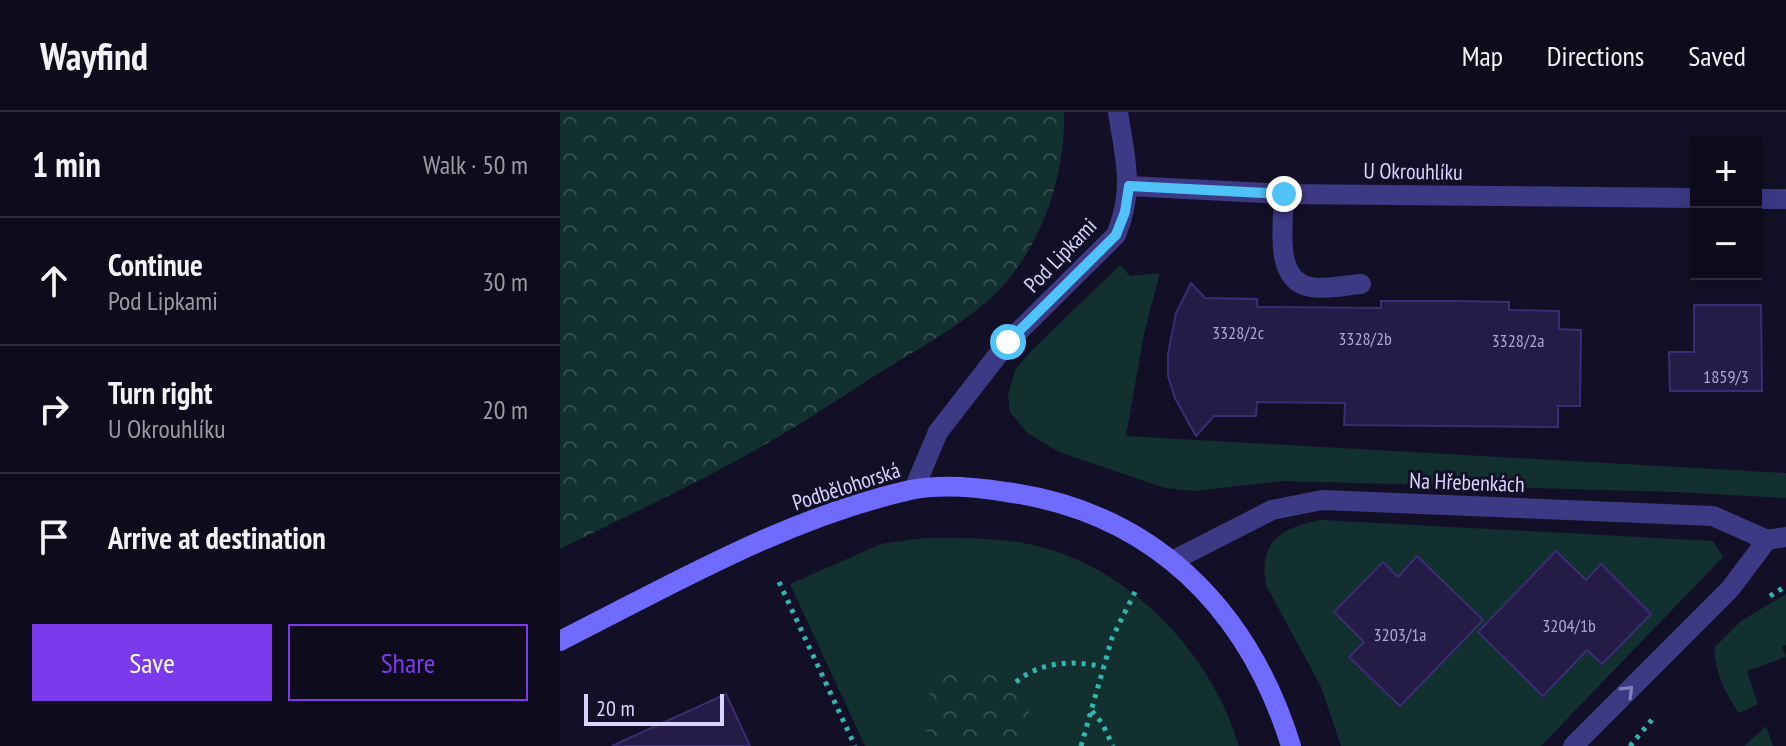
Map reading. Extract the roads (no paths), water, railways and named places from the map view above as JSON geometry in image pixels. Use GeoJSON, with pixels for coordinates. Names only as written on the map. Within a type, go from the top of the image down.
{"type":"FeatureCollection","features":[{"type":"Feature","properties":{"kind":"main road","name":"Podbělohorská"},"geometry":{"type":"LineString","coordinates":[[560,641],[748,547],[845,507],[914,489],[977,488],[1029,495],[1066,505],[1134,535],[1174,560],[1221,607],[1255,660],[1279,707],[1291,746]]}},
{"type":"Feature","properties":{"kind":"street","name":"Pod Lipkami"},"geometry":{"type":"LineString","coordinates":[[914,489],[938,432],[1008,342],[1116,235],[1125,212],[1129,186],[1118,112]]}},
{"type":"Feature","properties":{"kind":"street","name":"U Okrouhlíku"},"geometry":{"type":"LineString","coordinates":[[1129,186],[1284,194],[1690,198]]}},
{"type":"Feature","properties":{"kind":"street"},"geometry":{"type":"LineString","coordinates":[[1284,194],[1284,261],[1291,278],[1309,287],[1361,284]]}},
{"type":"Feature","properties":{"kind":"street"},"geometry":{"type":"LineString","coordinates":[[1762,199],[1786,199]]}},
{"type":"Feature","properties":{"kind":"street","name":"Na Hřebenkách"},"geometry":{"type":"LineString","coordinates":[[1174,560],[1272,510],[1322,500],[1713,516],[1776,538],[1730,589],[1573,746]]}}]}
